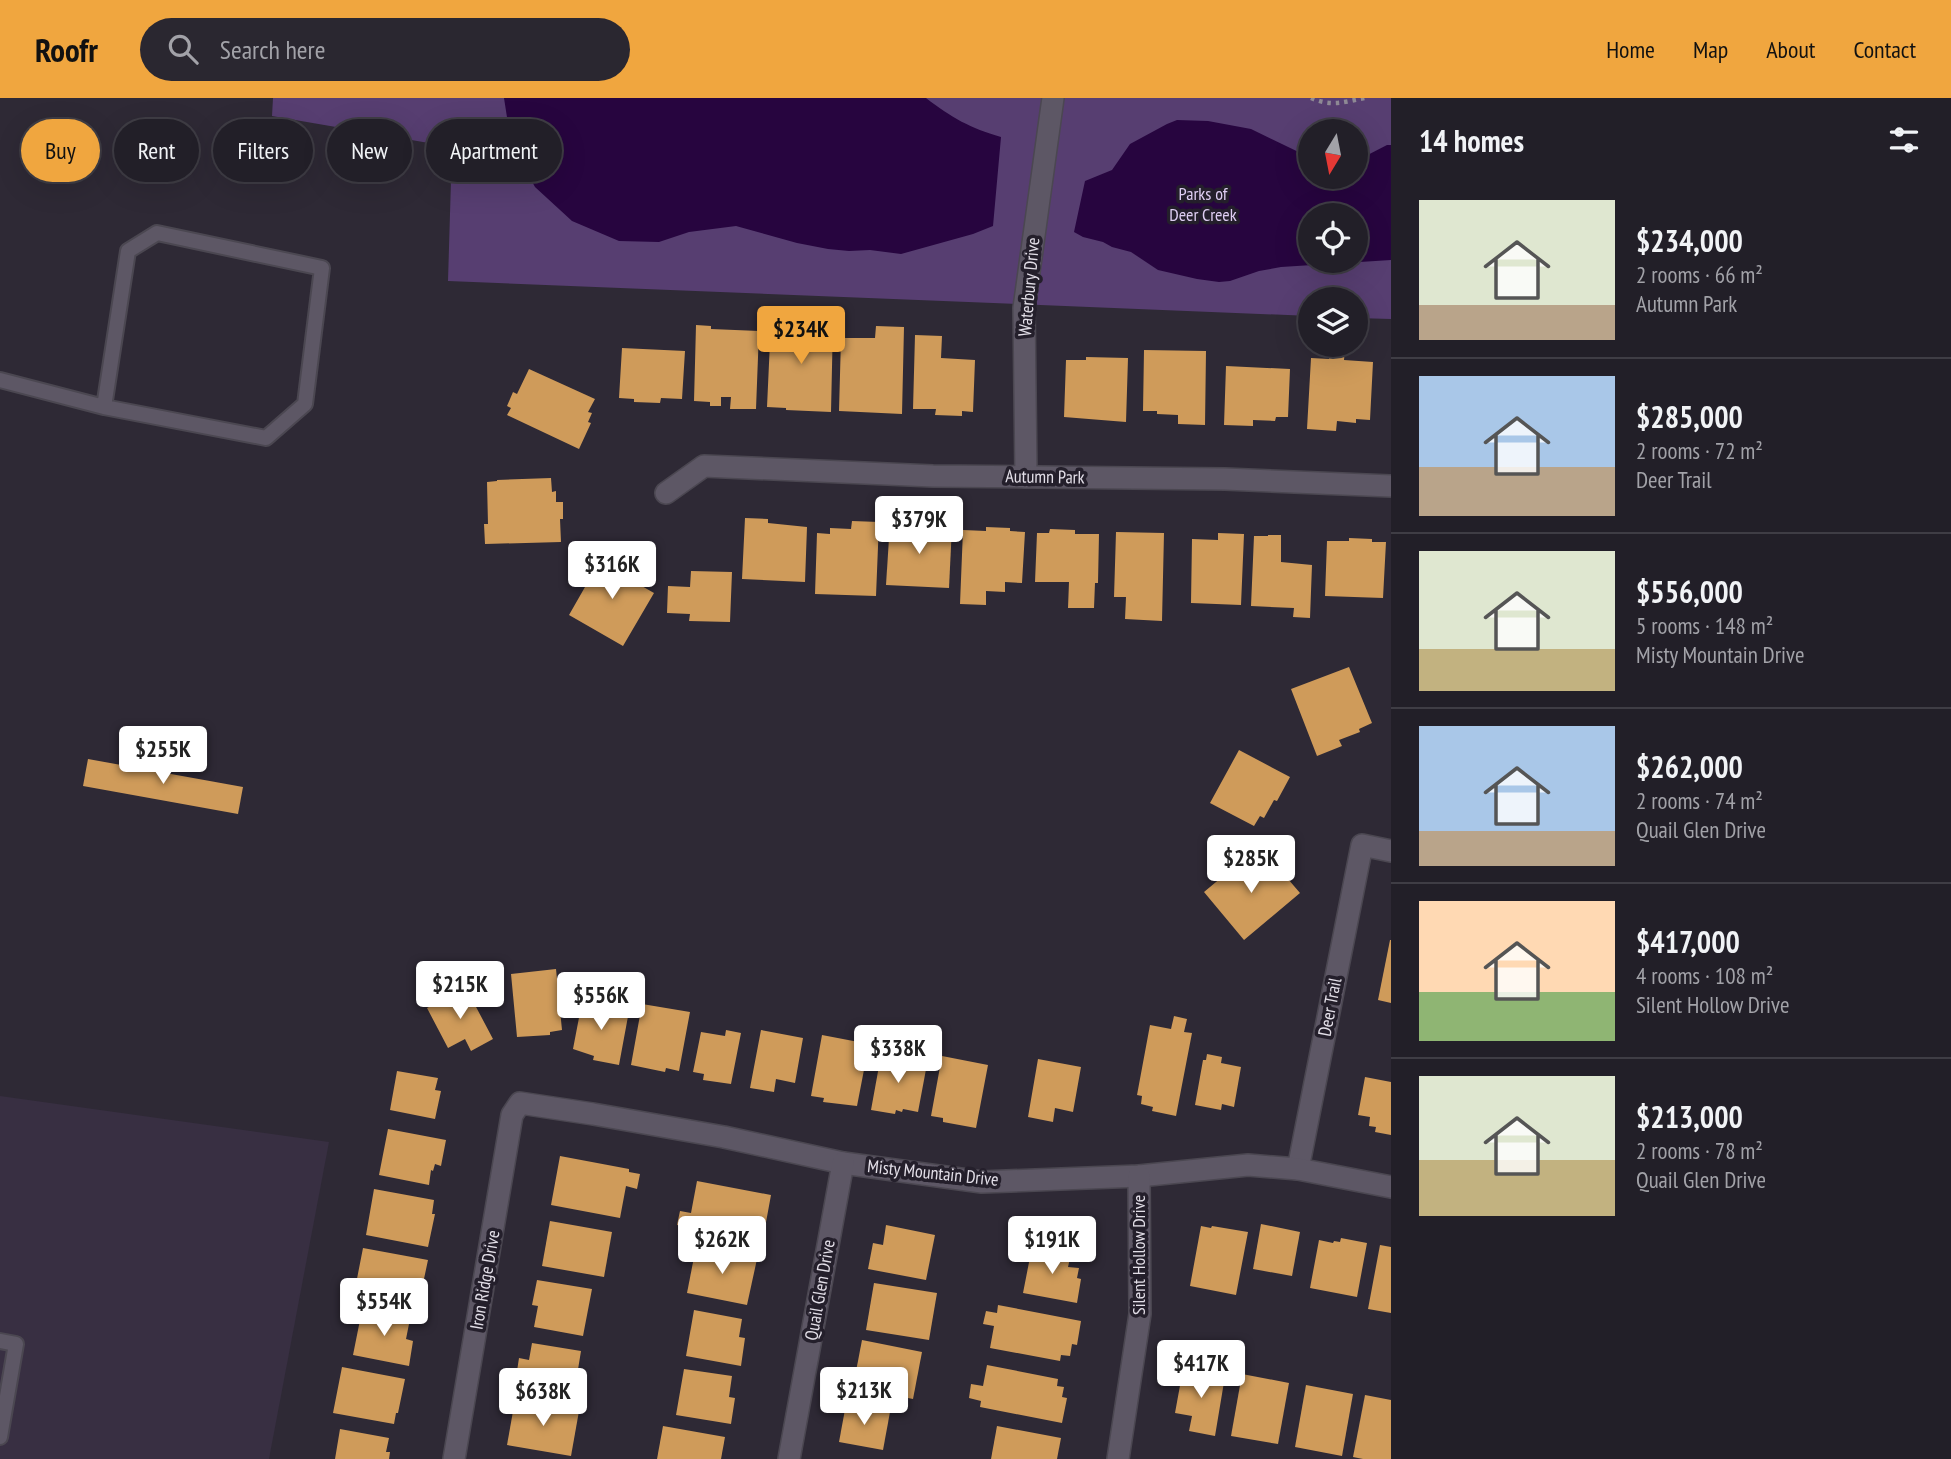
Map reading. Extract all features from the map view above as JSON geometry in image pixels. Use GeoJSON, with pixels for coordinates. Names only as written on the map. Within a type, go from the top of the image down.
{"type":"FeatureCollection","features":[{"type":"Feature","properties":{"kind":"street","name":"Waterbury Drive"},"geometry":{"type":"LineString","coordinates":[[1026,477],[1024,308],[1052,98]]}},
{"type":"Feature","properties":{"kind":"street","name":"Autumn Park"},"geometry":{"type":"LineString","coordinates":[[666,493],[704,466],[933,476],[1225,479],[1391,486]]}},
{"type":"Feature","properties":{"kind":"street","name":"Deer Trail"},"geometry":{"type":"LineString","coordinates":[[1298,1169],[1362,845],[1391,851]]}},
{"type":"Feature","properties":{"kind":"street","name":"Misty Mountain Drive"},"geometry":{"type":"LineString","coordinates":[[520,1103],[724,1137],[843,1163],[982,1182],[1139,1176],[1248,1165],[1298,1169],[1391,1187]]}},
{"type":"Feature","properties":{"kind":"street","name":"Iron Ridge Drive"},"geometry":{"type":"LineString","coordinates":[[454,1459],[512,1115],[520,1103]]}},
{"type":"Feature","properties":{"kind":"street","name":"Quail Glen Drive"},"geometry":{"type":"LineString","coordinates":[[789,1459],[843,1163]]}},
{"type":"Feature","properties":{"kind":"street","name":"Silent Hollow Drive"},"geometry":{"type":"LineString","coordinates":[[1118,1459],[1140,1314],[1139,1176]]}},
{"type":"Feature","properties":{"kind":"lane"},"geometry":{"type":"LineString","coordinates":[[0,380],[104,407],[265,438],[305,404],[322,268],[157,233],[128,251],[104,407]]}},
{"type":"Feature","properties":{"kind":"lane"},"geometry":{"type":"LineString","coordinates":[[0,1341],[16,1344],[0,1437]]}},
{"type":"Feature","properties":{"kind":"path"},"geometry":{"type":"LineString","coordinates":[[1311,98],[1322,103],[1338,104],[1365,98]]}},
{"type":"Feature","properties":{"kind":"shaded area"},"geometry":{"type":"Polygon","coordinates":[[[504,98],[926,98],[962,122],[1001,137],[993,226],[901,254],[828,249],[736,226],[689,232],[659,242],[619,241],[572,221],[532,182],[562,182],[562,119],[507,119],[504,98]]]}},
{"type":"Feature","properties":{"kind":"shaded area"},"geometry":{"type":"Polygon","coordinates":[[[1177,120],[1208,121],[1251,129],[1298,152],[1298,189],[1368,189],[1368,155],[1391,145],[1391,260],[1368,261],[1368,203],[1298,203],[1298,266],[1259,271],[1230,281],[1197,279],[1158,270],[1131,252],[1074,232],[1085,181],[1112,170],[1130,144],[1177,120]]]}},
{"type":"Feature","properties":{"kind":"shaded area"},"geometry":{"type":"Polygon","coordinates":[[[0,1096],[329,1142],[269,1459],[0,1459],[0,1096]]]}},
{"type":"Feature","properties":{"kind":"green space","name":"Parks of Deer Creek"},"geometry":{"type":"Polygon","coordinates":[[[273,98],[1391,98],[1391,319],[1368,318],[1368,287],[1298,287],[1298,315],[448,281],[451,182],[562,182],[562,119],[426,119],[426,143],[412,140],[412,119],[327,119],[327,125],[313,123],[313,119],[272,116],[273,98]]]}},
{"type":"Feature","properties":{"kind":"building"},"geometry":{"type":"Polygon","coordinates":[[[771,320],[833,322],[831,412],[767,407],[771,320]]]}},
{"type":"Feature","properties":{"kind":"building"},"geometry":{"type":"Polygon","coordinates":[[[696,325],[711,326],[711,329],[759,331],[756,409],[730,409],[731,397],[721,397],[721,406],[694,401],[696,325]]]}},
{"type":"Feature","properties":{"kind":"building"},"geometry":{"type":"Polygon","coordinates":[[[876,326],[904,327],[902,414],[839,411],[841,338],[875,338],[876,326]]]}},
{"type":"Feature","properties":{"kind":"building"},"geometry":{"type":"Polygon","coordinates":[[[915,335],[942,336],[941,358],[975,360],[973,412],[962,411],[962,416],[935,415],[936,409],[913,409],[915,335]]]}},
{"type":"Feature","properties":{"kind":"building"},"geometry":{"type":"Polygon","coordinates":[[[622,348],[685,351],[682,399],[661,398],[660,403],[634,402],[634,399],[619,398],[622,348]]]}},
{"type":"Feature","properties":{"kind":"building"},"geometry":{"type":"Polygon","coordinates":[[[1144,350],[1206,351],[1205,425],[1178,424],[1178,415],[1143,411],[1144,350]]]}},
{"type":"Feature","properties":{"kind":"building"},"geometry":{"type":"Polygon","coordinates":[[[1086,357],[1128,358],[1126,422],[1064,417],[1066,360],[1086,360],[1086,357]]]}},
{"type":"Feature","properties":{"kind":"building"},"geometry":{"type":"Polygon","coordinates":[[[1344,357],[1344,360],[1373,362],[1370,420],[1356,419],[1356,423],[1337,421],[1336,431],[1307,429],[1311,358],[1344,357]]]}},
{"type":"Feature","properties":{"kind":"building"},"geometry":{"type":"Polygon","coordinates":[[[1226,366],[1290,369],[1288,417],[1276,417],[1275,421],[1253,420],[1253,426],[1224,425],[1226,366]]]}},
{"type":"Feature","properties":{"kind":"building"},"geometry":{"type":"Polygon","coordinates":[[[529,369],[595,399],[588,412],[592,413],[588,422],[591,423],[579,449],[507,415],[511,408],[507,406],[513,392],[517,394],[529,369]]]}},
{"type":"Feature","properties":{"kind":"building"},"geometry":{"type":"Polygon","coordinates":[[[551,478],[552,492],[556,491],[556,502],[563,502],[563,519],[560,519],[561,542],[485,544],[484,524],[488,524],[487,482],[551,478]]]}},
{"type":"Feature","properties":{"kind":"building"},"geometry":{"type":"Polygon","coordinates":[[[745,518],[768,519],[768,523],[807,527],[805,582],[742,579],[745,518]]]}},
{"type":"Feature","properties":{"kind":"building"},"geometry":{"type":"Polygon","coordinates":[[[852,521],[879,522],[876,596],[815,594],[817,533],[830,534],[830,528],[851,529],[852,521]]]}},
{"type":"Feature","properties":{"kind":"building"},"geometry":{"type":"Polygon","coordinates":[[[890,523],[952,526],[949,588],[886,585],[890,523]]]}},
{"type":"Feature","properties":{"kind":"building"},"geometry":{"type":"Polygon","coordinates":[[[986,527],[1025,532],[1022,583],[1005,582],[1005,592],[986,591],[986,605],[960,604],[963,530],[986,531],[986,527]]]}},
{"type":"Feature","properties":{"kind":"building"},"geometry":{"type":"Polygon","coordinates":[[[1050,529],[1075,530],[1075,534],[1099,534],[1098,583],[1095,583],[1094,608],[1068,608],[1069,582],[1035,582],[1037,533],[1049,533],[1050,529]]]}},
{"type":"Feature","properties":{"kind":"building"},"geometry":{"type":"Polygon","coordinates":[[[1116,532],[1164,533],[1162,621],[1125,619],[1126,597],[1114,597],[1116,532]]]}},
{"type":"Feature","properties":{"kind":"building"},"geometry":{"type":"Polygon","coordinates":[[[1218,533],[1244,534],[1241,605],[1191,603],[1192,539],[1218,540],[1218,533]]]}},
{"type":"Feature","properties":{"kind":"building"},"geometry":{"type":"Polygon","coordinates":[[[1281,535],[1281,562],[1312,565],[1310,618],[1293,617],[1294,608],[1251,606],[1254,536],[1281,535]]]}},
{"type":"Feature","properties":{"kind":"building"},"geometry":{"type":"Polygon","coordinates":[[[1349,538],[1386,542],[1383,598],[1325,596],[1327,541],[1349,541],[1349,538]]]}},
{"type":"Feature","properties":{"kind":"building"},"geometry":{"type":"Polygon","coordinates":[[[605,552],[629,566],[624,574],[642,582],[640,585],[654,593],[623,646],[569,615],[605,552]]]}},
{"type":"Feature","properties":{"kind":"building"},"geometry":{"type":"Polygon","coordinates":[[[691,571],[732,572],[730,622],[689,621],[690,614],[667,613],[668,586],[690,587],[691,571]]]}},
{"type":"Feature","properties":{"kind":"building"},"geometry":{"type":"Polygon","coordinates":[[[1349,667],[1372,723],[1359,729],[1360,732],[1339,740],[1342,746],[1317,756],[1291,689],[1349,667]]]}},
{"type":"Feature","properties":{"kind":"building"},"geometry":{"type":"Polygon","coordinates":[[[1239,750],[1290,777],[1277,801],[1274,800],[1264,818],[1260,816],[1254,826],[1210,803],[1239,750]]]}},
{"type":"Feature","properties":{"kind":"building"},"geometry":{"type":"Polygon","coordinates":[[[88,759],[243,787],[238,814],[83,786],[88,759]]]}},
{"type":"Feature","properties":{"kind":"building"},"geometry":{"type":"Polygon","coordinates":[[[1252,852],[1276,877],[1282,872],[1300,893],[1244,940],[1204,892],[1252,852]]]}},
{"type":"Feature","properties":{"kind":"building"},"geometry":{"type":"Polygon","coordinates":[[[1391,940],[1391,1003],[1378,1000],[1391,940]]]}},
{"type":"Feature","properties":{"kind":"building"},"geometry":{"type":"Polygon","coordinates":[[[556,969],[562,1030],[550,1032],[550,1035],[517,1037],[511,974],[556,969]]]}},
{"type":"Feature","properties":{"kind":"building"},"geometry":{"type":"Polygon","coordinates":[[[466,988],[493,1039],[471,1051],[465,1039],[448,1048],[427,1008],[466,988]]]}},
{"type":"Feature","properties":{"kind":"building"},"geometry":{"type":"Polygon","coordinates":[[[582,1002],[629,1011],[619,1065],[593,1060],[594,1056],[573,1049],[582,1002]]]}},
{"type":"Feature","properties":{"kind":"building"},"geometry":{"type":"Polygon","coordinates":[[[642,1004],[690,1012],[679,1071],[666,1068],[665,1072],[631,1065],[642,1004]]]}},
{"type":"Feature","properties":{"kind":"building"},"geometry":{"type":"Polygon","coordinates":[[[1174,1016],[1187,1019],[1184,1032],[1192,1033],[1176,1116],[1152,1111],[1153,1107],[1141,1104],[1142,1096],[1137,1095],[1150,1025],[1171,1029],[1174,1016]]]}},
{"type":"Feature","properties":{"kind":"building"},"geometry":{"type":"Polygon","coordinates":[[[726,1030],[741,1033],[731,1084],[703,1080],[704,1074],[693,1072],[701,1032],[725,1036],[726,1030]]]}},
{"type":"Feature","properties":{"kind":"building"},"geometry":{"type":"Polygon","coordinates":[[[761,1030],[803,1038],[795,1083],[776,1079],[774,1092],[750,1088],[761,1030]]]}},
{"type":"Feature","properties":{"kind":"building"},"geometry":{"type":"Polygon","coordinates":[[[822,1035],[869,1044],[857,1106],[823,1102],[824,1098],[811,1096],[822,1035]]]}},
{"type":"Feature","properties":{"kind":"building"},"geometry":{"type":"Polygon","coordinates":[[[1207,1054],[1222,1057],[1221,1063],[1241,1067],[1234,1107],[1222,1104],[1221,1110],[1195,1105],[1203,1060],[1206,1060],[1207,1054]]]}},
{"type":"Feature","properties":{"kind":"building"},"geometry":{"type":"Polygon","coordinates":[[[881,1055],[927,1064],[918,1112],[903,1109],[902,1112],[896,1110],[895,1114],[871,1110],[881,1055]]]}},
{"type":"Feature","properties":{"kind":"building"},"geometry":{"type":"Polygon","coordinates":[[[942,1056],[988,1065],[976,1128],[943,1122],[943,1118],[931,1116],[942,1056]]]}},
{"type":"Feature","properties":{"kind":"building"},"geometry":{"type":"Polygon","coordinates":[[[1038,1059],[1081,1067],[1073,1112],[1055,1108],[1053,1122],[1028,1117],[1038,1059]]]}},
{"type":"Feature","properties":{"kind":"building"},"geometry":{"type":"Polygon","coordinates":[[[397,1071],[438,1078],[435,1090],[441,1091],[435,1119],[390,1110],[397,1071]]]}},
{"type":"Feature","properties":{"kind":"building"},"geometry":{"type":"Polygon","coordinates":[[[1365,1077],[1391,1082],[1391,1135],[1375,1132],[1376,1127],[1369,1126],[1370,1117],[1358,1115],[1365,1077]]]}},
{"type":"Feature","properties":{"kind":"building"},"geometry":{"type":"Polygon","coordinates":[[[388,1129],[446,1140],[441,1166],[435,1164],[433,1171],[431,1170],[429,1185],[379,1175],[388,1129]]]}},
{"type":"Feature","properties":{"kind":"building"},"geometry":{"type":"Polygon","coordinates":[[[560,1156],[629,1169],[629,1172],[640,1174],[637,1189],[626,1186],[620,1218],[551,1205],[560,1156]]]}},
{"type":"Feature","properties":{"kind":"building"},"geometry":{"type":"Polygon","coordinates":[[[697,1181],[771,1195],[762,1244],[688,1230],[689,1227],[677,1225],[680,1211],[691,1213],[697,1181]]]}},
{"type":"Feature","properties":{"kind":"building"},"geometry":{"type":"Polygon","coordinates":[[[374,1189],[434,1200],[432,1214],[435,1214],[428,1247],[366,1235],[374,1189]]]}},
{"type":"Feature","properties":{"kind":"building"},"geometry":{"type":"Polygon","coordinates":[[[550,1221],[612,1232],[604,1277],[542,1266],[550,1221]]]}},
{"type":"Feature","properties":{"kind":"building"},"geometry":{"type":"Polygon","coordinates":[[[1261,1224],[1300,1232],[1292,1276],[1253,1269],[1261,1224]]]}},
{"type":"Feature","properties":{"kind":"building"},"geometry":{"type":"Polygon","coordinates":[[[886,1225],[935,1235],[926,1280],[868,1269],[873,1243],[883,1245],[886,1225]]]}},
{"type":"Feature","properties":{"kind":"building"},"geometry":{"type":"Polygon","coordinates":[[[1201,1226],[1248,1232],[1236,1295],[1190,1286],[1201,1226]]]}},
{"type":"Feature","properties":{"kind":"building"},"geometry":{"type":"Polygon","coordinates":[[[1341,1238],[1367,1243],[1357,1297],[1310,1288],[1319,1240],[1333,1243],[1340,1242],[1341,1238]]]}},
{"type":"Feature","properties":{"kind":"building"},"geometry":{"type":"Polygon","coordinates":[[[1380,1245],[1391,1247],[1391,1313],[1368,1309],[1380,1245]]]}},
{"type":"Feature","properties":{"kind":"building"},"geometry":{"type":"Polygon","coordinates":[[[696,1247],[757,1259],[747,1305],[687,1293],[696,1247]]]}},
{"type":"Feature","properties":{"kind":"building"},"geometry":{"type":"Polygon","coordinates":[[[1032,1247],[1071,1254],[1068,1267],[1079,1268],[1077,1278],[1081,1279],[1077,1303],[1023,1293],[1032,1247]]]}},
{"type":"Feature","properties":{"kind":"building"},"geometry":{"type":"Polygon","coordinates":[[[363,1248],[428,1260],[421,1293],[418,1293],[415,1306],[354,1294],[363,1248]]]}},
{"type":"Feature","properties":{"kind":"building"},"geometry":{"type":"Polygon","coordinates":[[[537,1280],[592,1289],[583,1336],[534,1327],[538,1306],[532,1305],[537,1280]]]}},
{"type":"Feature","properties":{"kind":"building"},"geometry":{"type":"Polygon","coordinates":[[[874,1283],[937,1293],[929,1340],[866,1330],[874,1283]]]}},
{"type":"Feature","properties":{"kind":"building"},"geometry":{"type":"Polygon","coordinates":[[[998,1305],[1081,1321],[1077,1345],[1072,1344],[1070,1356],[1061,1355],[1060,1361],[990,1348],[994,1326],[983,1324],[986,1311],[997,1313],[998,1305]]]}},
{"type":"Feature","properties":{"kind":"building"},"geometry":{"type":"Polygon","coordinates":[[[362,1310],[410,1319],[406,1339],[413,1341],[409,1366],[353,1355],[362,1310]]]}},
{"type":"Feature","properties":{"kind":"building"},"geometry":{"type":"Polygon","coordinates":[[[694,1310],[742,1319],[739,1337],[745,1338],[741,1366],[686,1356],[694,1310]]]}},
{"type":"Feature","properties":{"kind":"building"},"geometry":{"type":"Polygon","coordinates":[[[862,1340],[922,1352],[913,1399],[853,1387],[862,1340]]]}},
{"type":"Feature","properties":{"kind":"building"},"geometry":{"type":"Polygon","coordinates":[[[532,1343],[581,1351],[574,1394],[515,1384],[519,1358],[529,1360],[532,1343]]]}},
{"type":"Feature","properties":{"kind":"building"},"geometry":{"type":"Polygon","coordinates":[[[987,1365],[1058,1379],[1057,1386],[1064,1387],[1062,1397],[1067,1398],[1062,1423],[980,1407],[981,1401],[969,1398],[971,1384],[983,1386],[987,1365]]]}},
{"type":"Feature","properties":{"kind":"building"},"geometry":{"type":"Polygon","coordinates":[[[342,1367],[405,1379],[394,1424],[333,1413],[342,1367]]]}},
{"type":"Feature","properties":{"kind":"building"},"geometry":{"type":"Polygon","coordinates":[[[684,1369],[732,1376],[729,1397],[735,1398],[731,1424],[676,1415],[684,1369]]]}},
{"type":"Feature","properties":{"kind":"building"},"geometry":{"type":"Polygon","coordinates":[[[1183,1369],[1225,1376],[1215,1436],[1189,1431],[1192,1416],[1175,1413],[1183,1369]]]}},
{"type":"Feature","properties":{"kind":"building"},"geometry":{"type":"Polygon","coordinates":[[[1242,1374],[1289,1383],[1278,1444],[1231,1436],[1242,1374]]]}},
{"type":"Feature","properties":{"kind":"building"},"geometry":{"type":"Polygon","coordinates":[[[1306,1385],[1353,1394],[1342,1456],[1295,1447],[1306,1385]]]}},
{"type":"Feature","properties":{"kind":"building"},"geometry":{"type":"Polygon","coordinates":[[[1365,1395],[1391,1400],[1391,1459],[1353,1457],[1365,1395]]]}},
{"type":"Feature","properties":{"kind":"building"},"geometry":{"type":"Polygon","coordinates":[[[515,1400],[579,1411],[571,1456],[507,1445],[515,1400]]]}},
{"type":"Feature","properties":{"kind":"building"},"geometry":{"type":"Polygon","coordinates":[[[846,1404],[890,1412],[883,1450],[839,1442],[846,1404]]]}},
{"type":"Feature","properties":{"kind":"building"},"geometry":{"type":"Polygon","coordinates":[[[663,1426],[725,1437],[721,1459],[657,1459],[663,1426]]]}},
{"type":"Feature","properties":{"kind":"building"},"geometry":{"type":"Polygon","coordinates":[[[997,1426],[1061,1438],[1057,1459],[991,1459],[997,1426]]]}},
{"type":"Feature","properties":{"kind":"building"},"geometry":{"type":"Polygon","coordinates":[[[340,1429],[389,1438],[386,1452],[390,1452],[389,1459],[335,1459],[340,1429]]]}}]}
